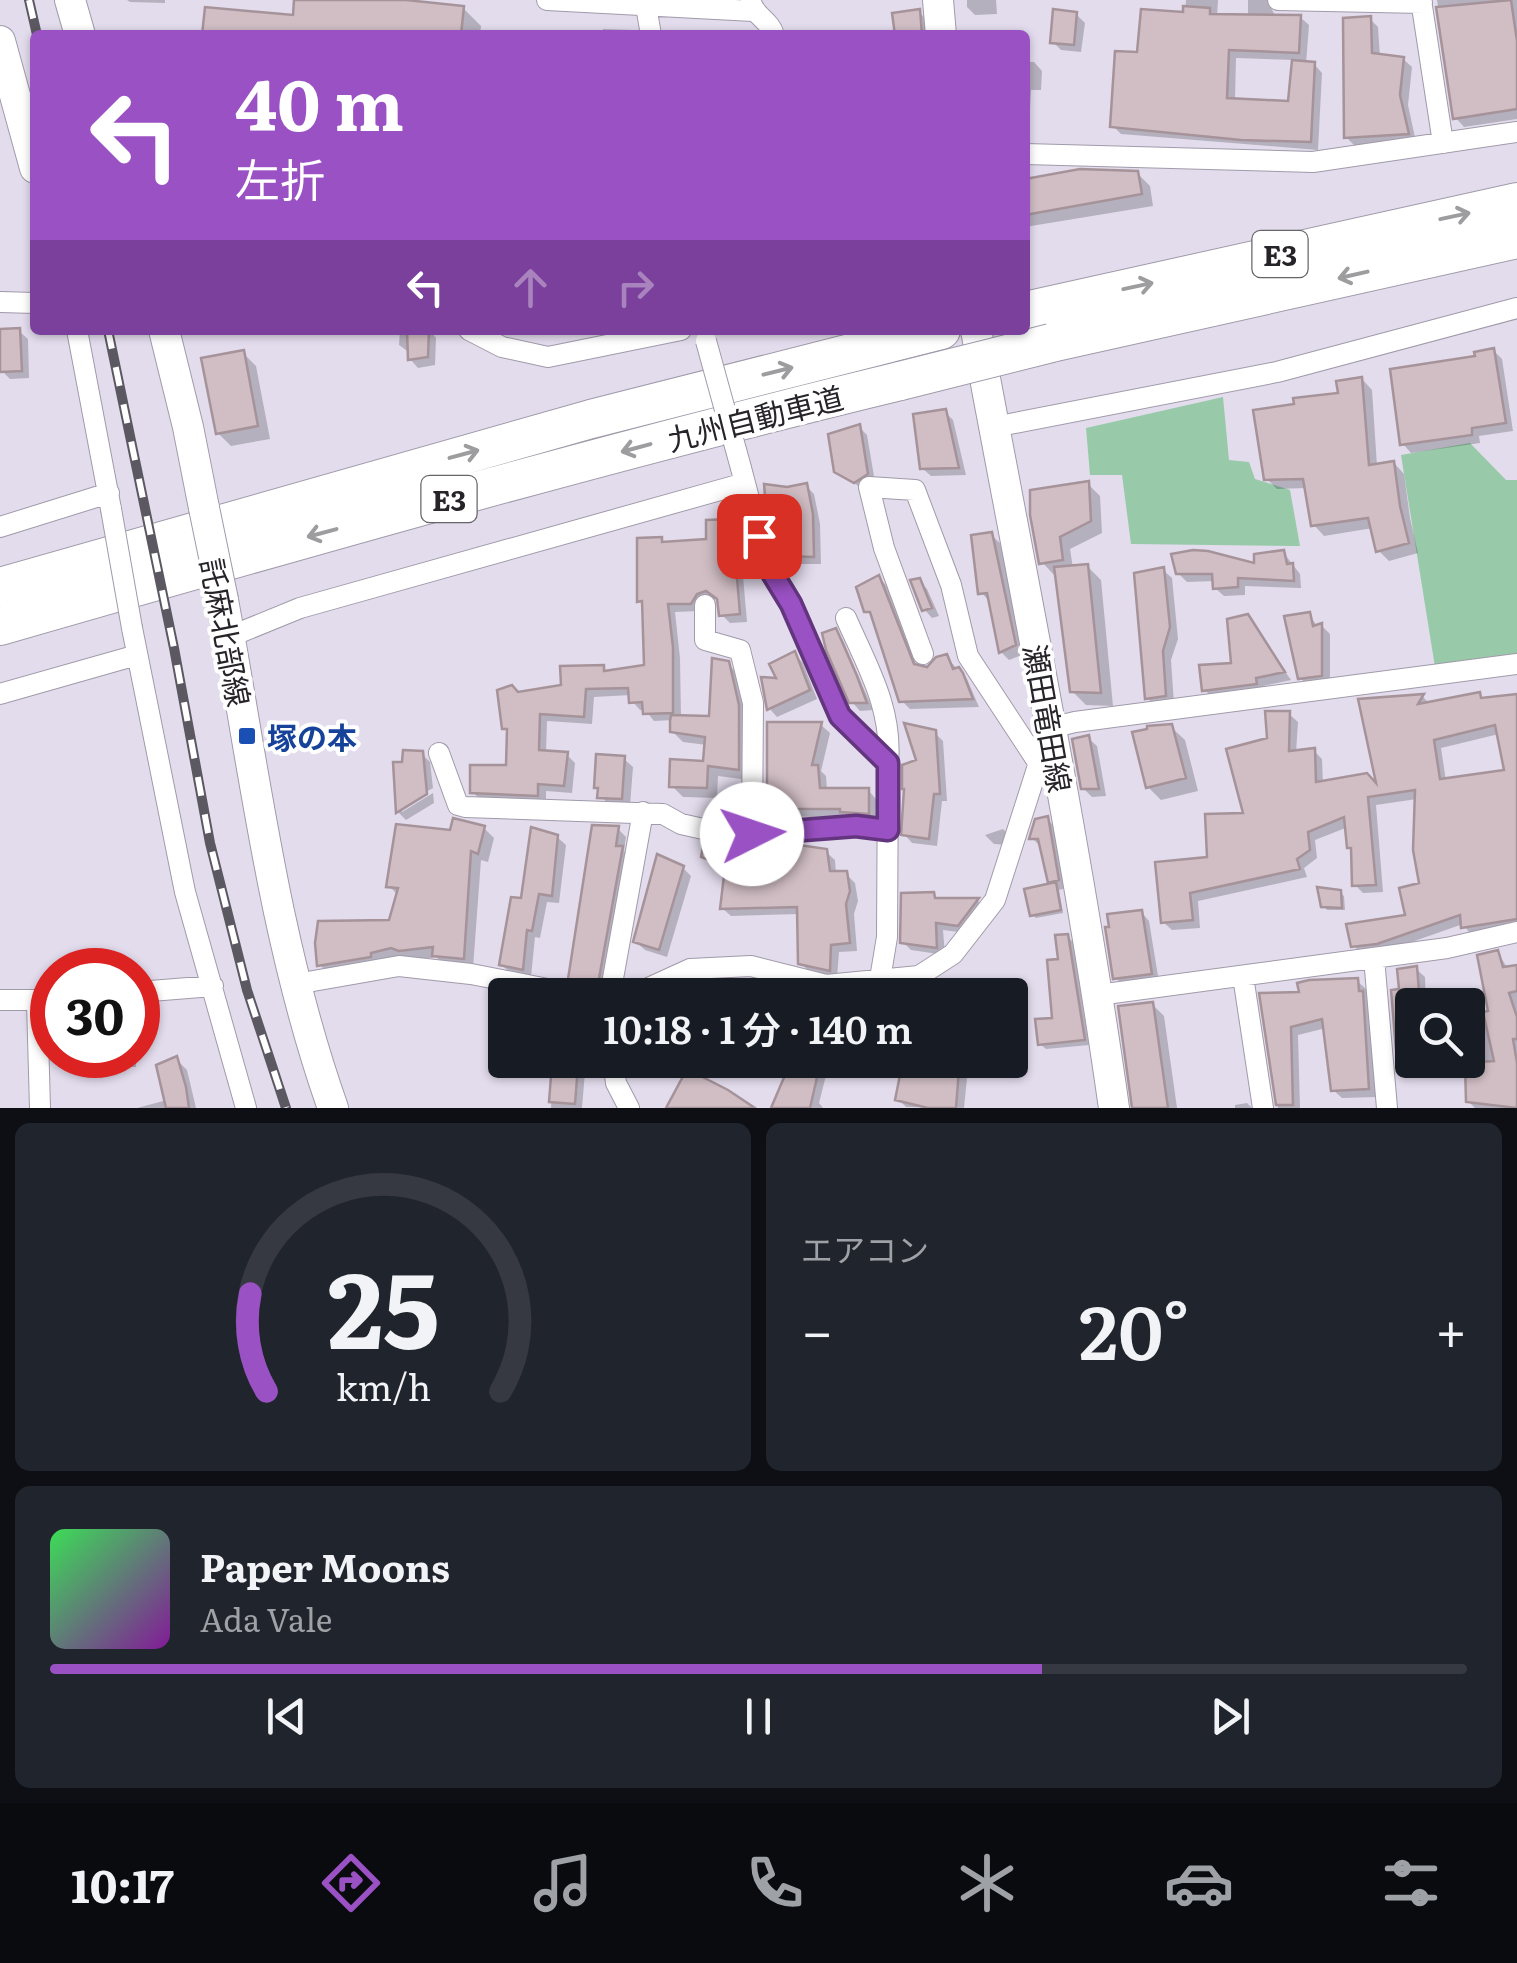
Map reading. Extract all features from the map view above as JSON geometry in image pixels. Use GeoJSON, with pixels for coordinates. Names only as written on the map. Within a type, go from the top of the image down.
{"type":"FeatureCollection","features":[{"type":"Feature","properties":{"kind":"highway","name":"九州自動車道"},"geometry":{"type":"LineString","coordinates":[[1040,320],[1517,202]]}},
{"type":"Feature","properties":{"kind":"highway","name":"九州自動車道"},"geometry":{"type":"LineString","coordinates":[[1040,320],[1517,239]]}},
{"type":"Feature","properties":{"kind":"highway","name":"九州自動車道"},"geometry":{"type":"LineString","coordinates":[[0,587],[591,419],[920,335]]}},
{"type":"Feature","properties":{"kind":"highway","name":"九州自動車道"},"geometry":{"type":"LineString","coordinates":[[0,626],[729,422],[900,381],[1006,335]]}},
{"type":"Feature","properties":{"kind":"main road"},"geometry":{"type":"LineString","coordinates":[[70,0],[79,30]]}},
{"type":"Feature","properties":{"kind":"main road"},"geometry":{"type":"LineString","coordinates":[[938,0],[941,30]]}},
{"type":"Feature","properties":{"kind":"main road"},"geometry":{"type":"LineString","coordinates":[[0,41],[30,150]]}},
{"type":"Feature","properties":{"kind":"main road","name":"託麻北部線"},"geometry":{"type":"LineString","coordinates":[[165,335],[223,600],[258,802],[296,984],[334,1108]]}},
{"type":"Feature","properties":{"kind":"main road","name":"瀬田竜田線"},"geometry":{"type":"LineString","coordinates":[[977,335],[1098,996],[1114,1108]]}},
{"type":"Feature","properties":{"kind":"street"},"geometry":{"type":"LineString","coordinates":[[547,0],[646,6],[752,5],[773,30]]}},
{"type":"Feature","properties":{"kind":"street"},"geometry":{"type":"LineString","coordinates":[[1278,0],[1422,2],[1443,144]]}},
{"type":"Feature","properties":{"kind":"street"},"geometry":{"type":"LineString","coordinates":[[646,6],[650,30]]}},
{"type":"Feature","properties":{"kind":"street"},"geometry":{"type":"LineString","coordinates":[[1030,154],[1313,162],[1517,132]]}},
{"type":"Feature","properties":{"kind":"street"},"geometry":{"type":"LineString","coordinates":[[0,302],[30,303]]}},
{"type":"Feature","properties":{"kind":"street"},"geometry":{"type":"LineString","coordinates":[[994,427],[1277,372],[1517,308]]}},
{"type":"Feature","properties":{"kind":"street"},"geometry":{"type":"LineString","coordinates":[[79,335],[136,655],[185,892],[246,1108]]}},
{"type":"Feature","properties":{"kind":"street"},"geometry":{"type":"LineString","coordinates":[[479,335],[502,347],[548,357],[656,335]]}},
{"type":"Feature","properties":{"kind":"street"},"geometry":{"type":"LineString","coordinates":[[703,336],[766,563],[791,604],[840,716],[888,763]]}},
{"type":"Feature","properties":{"kind":"street"},"geometry":{"type":"LineString","coordinates":[[229,637],[300,608],[742,475]]}},
{"type":"Feature","properties":{"kind":"street"},"geometry":{"type":"LineString","coordinates":[[922,654],[884,548],[870,486],[915,490],[951,584],[968,656],[1039,764]]}},
{"type":"Feature","properties":{"kind":"street"},"geometry":{"type":"LineString","coordinates":[[0,527],[110,501]]}},
{"type":"Feature","properties":{"kind":"street"},"geometry":{"type":"LineString","coordinates":[[705,604],[704,640],[740,650],[753,703],[744,834],[856,826],[888,830]]}},
{"type":"Feature","properties":{"kind":"street"},"geometry":{"type":"LineString","coordinates":[[846,618],[883,702],[890,736],[886,937],[880,978]]}},
{"type":"Feature","properties":{"kind":"street"},"geometry":{"type":"LineString","coordinates":[[0,694],[136,655]]}},
{"type":"Feature","properties":{"kind":"street"},"geometry":{"type":"LineString","coordinates":[[900,978],[919,976],[962,945],[994,900],[1050,728],[1517,664]]}},
{"type":"Feature","properties":{"kind":"street"},"geometry":{"type":"LineString","coordinates":[[438,753],[458,806],[465,808],[642,812],[663,814],[681,824],[712,831]]}},
{"type":"Feature","properties":{"kind":"street"},"geometry":{"type":"LineString","coordinates":[[613,978],[642,812]]}},
{"type":"Feature","properties":{"kind":"street"},"geometry":{"type":"LineString","coordinates":[[1098,996],[1447,948],[1517,932]]}},
{"type":"Feature","properties":{"kind":"street"},"geometry":{"type":"LineString","coordinates":[[1374,958],[1387,1108]]}},
{"type":"Feature","properties":{"kind":"street"},"geometry":{"type":"LineString","coordinates":[[296,984],[400,966],[492,978]]}},
{"type":"Feature","properties":{"kind":"street"},"geometry":{"type":"LineString","coordinates":[[670,978],[690,969],[750,966],[801,978]]}},
{"type":"Feature","properties":{"kind":"street"},"geometry":{"type":"LineString","coordinates":[[1243,976],[1263,1108]]}},
{"type":"Feature","properties":{"kind":"street"},"geometry":{"type":"LineString","coordinates":[[160,990],[213,986]]}},
{"type":"Feature","properties":{"kind":"street"},"geometry":{"type":"LineString","coordinates":[[0,1000],[30,1001]]}},
{"type":"Feature","properties":{"kind":"street"},"geometry":{"type":"LineString","coordinates":[[40,1108],[41,1078]]}},
{"type":"Feature","properties":{"kind":"street"},"geometry":{"type":"LineString","coordinates":[[615,1078],[629,1108]]}},
{"type":"Feature","properties":{"kind":"green space"},"geometry":{"type":"Polygon","coordinates":[[[1223,397],[1229,460],[1249,462],[1255,479],[1290,490],[1300,546],[1131,544],[1122,475],[1090,475],[1086,428],[1223,397]]]}},
{"type":"Feature","properties":{"kind":"green space"},"geometry":{"type":"Polygon","coordinates":[[[1470,443],[1506,480],[1517,480],[1517,654],[1435,667],[1401,455],[1470,443]]]}},
{"type":"Feature","properties":{"kind":"building"},"geometry":{"type":"Polygon","coordinates":[[[294,0],[406,0],[464,6],[462,30],[203,30],[205,7],[293,15],[294,0]]]}},
{"type":"Feature","properties":{"kind":"building"},"geometry":{"type":"Polygon","coordinates":[[[1511,0],[1517,41],[1517,109],[1453,119],[1436,7],[1511,0]]]}},
{"type":"Feature","properties":{"kind":"building"},"geometry":{"type":"Polygon","coordinates":[[[1183,6],[1210,8],[1210,14],[1301,15],[1299,53],[1229,50],[1227,98],[1288,101],[1292,60],[1315,62],[1311,142],[1241,140],[1110,127],[1115,51],[1137,52],[1141,9],[1183,12],[1183,6]]]}},
{"type":"Feature","properties":{"kind":"building"},"geometry":{"type":"Polygon","coordinates":[[[920,9],[922,30],[894,30],[892,13],[920,9]]]}},
{"type":"Feature","properties":{"kind":"building"},"geometry":{"type":"Polygon","coordinates":[[[1053,9],[1077,12],[1074,45],[1050,43],[1053,9]]]}},
{"type":"Feature","properties":{"kind":"building"},"geometry":{"type":"Polygon","coordinates":[[[1371,16],[1372,53],[1404,57],[1400,95],[1409,134],[1344,138],[1343,18],[1371,16]]]}},
{"type":"Feature","properties":{"kind":"building"},"geometry":{"type":"Polygon","coordinates":[[[1080,169],[1138,171],[1142,194],[1030,214],[1030,178],[1080,169]]]}},
{"type":"Feature","properties":{"kind":"building"},"geometry":{"type":"Polygon","coordinates":[[[20,328],[22,371],[0,372],[0,329],[20,328]]]}},
{"type":"Feature","properties":{"kind":"building"},"geometry":{"type":"Polygon","coordinates":[[[407,335],[429,335],[428,357],[408,360],[407,335]]]}},
{"type":"Feature","properties":{"kind":"building"},"geometry":{"type":"Polygon","coordinates":[[[1494,348],[1506,423],[1472,428],[1472,435],[1400,445],[1390,369],[1475,356],[1474,352],[1494,348]]]}},
{"type":"Feature","properties":{"kind":"building"},"geometry":{"type":"Polygon","coordinates":[[[244,350],[258,426],[216,434],[201,358],[244,350]]]}},
{"type":"Feature","properties":{"kind":"building"},"geometry":{"type":"Polygon","coordinates":[[[1362,377],[1369,465],[1394,461],[1409,543],[1376,552],[1368,518],[1311,526],[1303,479],[1264,480],[1253,410],[1294,404],[1293,398],[1338,393],[1336,381],[1362,377]]]}},
{"type":"Feature","properties":{"kind":"building"},"geometry":{"type":"Polygon","coordinates":[[[946,409],[959,468],[920,469],[913,414],[946,409]]]}},
{"type":"Feature","properties":{"kind":"building"},"geometry":{"type":"Polygon","coordinates":[[[860,424],[868,474],[854,483],[834,472],[828,434],[860,424]]]}},
{"type":"Feature","properties":{"kind":"building"},"geometry":{"type":"Polygon","coordinates":[[[1089,481],[1091,521],[1060,537],[1063,560],[1039,564],[1030,515],[1030,490],[1089,481]]]}},
{"type":"Feature","properties":{"kind":"building"},"geometry":{"type":"Polygon","coordinates":[[[807,483],[813,514],[814,557],[783,556],[784,513],[766,508],[764,484],[787,487],[807,483]]]}},
{"type":"Feature","properties":{"kind":"building"},"geometry":{"type":"Polygon","coordinates":[[[732,519],[740,614],[719,616],[717,599],[706,591],[697,594],[691,604],[668,604],[673,647],[673,713],[643,714],[642,702],[629,703],[628,688],[586,689],[584,717],[540,714],[539,750],[568,752],[564,786],[538,784],[538,796],[470,793],[470,765],[506,765],[507,729],[502,729],[497,690],[512,685],[518,692],[561,685],[560,666],[604,665],[604,671],[644,665],[642,601],[637,602],[637,538],[662,537],[662,542],[706,539],[706,520],[732,519]]]}},
{"type":"Feature","properties":{"kind":"building"},"geometry":{"type":"Polygon","coordinates":[[[992,532],[1016,645],[999,653],[987,593],[978,594],[971,535],[992,532]]]}},
{"type":"Feature","properties":{"kind":"building"},"geometry":{"type":"Polygon","coordinates":[[[1193,550],[1254,563],[1254,554],[1284,550],[1287,564],[1293,563],[1294,581],[1238,578],[1238,587],[1213,589],[1212,574],[1176,574],[1171,554],[1193,550]]]}},
{"type":"Feature","properties":{"kind":"building"},"geometry":{"type":"Polygon","coordinates":[[[1088,564],[1101,693],[1070,692],[1054,567],[1088,564]]]}},
{"type":"Feature","properties":{"kind":"building"},"geometry":{"type":"Polygon","coordinates":[[[1164,567],[1170,627],[1163,651],[1166,696],[1145,699],[1134,573],[1164,567]]]}},
{"type":"Feature","properties":{"kind":"building"},"geometry":{"type":"Polygon","coordinates":[[[879,575],[914,664],[927,667],[936,657],[947,654],[953,669],[959,667],[963,673],[973,699],[899,702],[870,612],[864,612],[856,587],[879,575]]]}},
{"type":"Feature","properties":{"kind":"building"},"geometry":{"type":"Polygon","coordinates":[[[920,578],[932,608],[922,611],[910,580],[920,578]]]}},
{"type":"Feature","properties":{"kind":"building"},"geometry":{"type":"Polygon","coordinates":[[[1310,612],[1313,626],[1322,623],[1322,676],[1298,679],[1284,616],[1310,612]]]}},
{"type":"Feature","properties":{"kind":"building"},"geometry":{"type":"Polygon","coordinates":[[[1248,614],[1285,672],[1256,678],[1257,684],[1202,691],[1199,665],[1231,663],[1227,619],[1248,614]]]}},
{"type":"Feature","properties":{"kind":"building"},"geometry":{"type":"Polygon","coordinates":[[[836,628],[867,703],[849,703],[826,650],[822,633],[836,628]]]}},
{"type":"Feature","properties":{"kind":"building"},"geometry":{"type":"Polygon","coordinates":[[[795,651],[810,690],[767,710],[761,677],[776,678],[769,664],[795,651]]]}},
{"type":"Feature","properties":{"kind":"building"},"geometry":{"type":"Polygon","coordinates":[[[712,658],[729,661],[739,705],[739,770],[708,766],[707,788],[669,787],[670,759],[703,761],[705,737],[670,732],[670,721],[671,715],[709,716],[712,658]]]}},
{"type":"Feature","properties":{"kind":"building"},"geometry":{"type":"Polygon","coordinates":[[[1480,692],[1481,698],[1517,694],[1517,919],[1461,928],[1460,915],[1377,944],[1351,947],[1346,924],[1405,915],[1399,888],[1419,883],[1413,850],[1415,790],[1368,797],[1376,885],[1352,886],[1351,848],[1347,848],[1344,817],[1308,832],[1310,850],[1297,859],[1300,869],[1190,893],[1193,920],[1161,923],[1155,862],[1207,857],[1205,814],[1243,813],[1226,749],[1267,738],[1265,711],[1290,711],[1289,751],[1315,748],[1316,782],[1367,773],[1376,783],[1358,699],[1424,694],[1418,704],[1480,692]],[[1495,725],[1434,740],[1440,779],[1504,770],[1495,725]]]}},
{"type":"Feature","properties":{"kind":"building"},"geometry":{"type":"Polygon","coordinates":[[[767,722],[822,722],[812,765],[818,765],[820,788],[869,788],[869,814],[840,809],[785,809],[784,817],[767,818],[767,722]]]}},
{"type":"Feature","properties":{"kind":"building"},"geometry":{"type":"Polygon","coordinates":[[[904,723],[936,730],[940,794],[934,794],[929,839],[901,835],[902,765],[916,760],[904,723]]]}},
{"type":"Feature","properties":{"kind":"building"},"geometry":{"type":"Polygon","coordinates":[[[1172,724],[1186,778],[1146,788],[1132,732],[1172,724]]]}},
{"type":"Feature","properties":{"kind":"building"},"geometry":{"type":"Polygon","coordinates":[[[1089,735],[1099,789],[1081,789],[1072,739],[1089,735]]]}},
{"type":"Feature","properties":{"kind":"building"},"geometry":{"type":"Polygon","coordinates":[[[403,750],[423,751],[427,794],[396,813],[393,762],[402,762],[403,750]]]}},
{"type":"Feature","properties":{"kind":"building"},"geometry":{"type":"Polygon","coordinates":[[[596,754],[625,756],[622,799],[597,798],[596,754]]]}},
{"type":"Feature","properties":{"kind":"building"},"geometry":{"type":"Polygon","coordinates":[[[1048,816],[1059,880],[1048,883],[1038,839],[1029,839],[1035,819],[1048,816]]]}},
{"type":"Feature","properties":{"kind":"building"},"geometry":{"type":"Polygon","coordinates":[[[453,818],[485,826],[478,854],[471,851],[464,959],[432,956],[433,947],[399,951],[391,948],[371,953],[371,957],[317,966],[318,921],[389,920],[398,888],[386,887],[396,824],[450,830],[453,818]]]}},
{"type":"Feature","properties":{"kind":"building"},"geometry":{"type":"Polygon","coordinates":[[[592,825],[619,826],[616,846],[623,846],[599,978],[568,978],[592,825]]]}},
{"type":"Feature","properties":{"kind":"building"},"geometry":{"type":"Polygon","coordinates":[[[531,827],[558,835],[552,896],[539,894],[532,931],[527,930],[523,970],[499,965],[511,897],[521,898],[531,827]]]}},
{"type":"Feature","properties":{"kind":"building"},"geometry":{"type":"Polygon","coordinates":[[[704,843],[726,847],[722,865],[701,857],[704,843]]]}},
{"type":"Feature","properties":{"kind":"building"},"geometry":{"type":"Polygon","coordinates":[[[792,844],[827,849],[830,871],[847,871],[850,943],[831,945],[830,971],[798,964],[797,907],[720,909],[726,859],[792,858],[792,844]]]}},
{"type":"Feature","properties":{"kind":"building"},"geometry":{"type":"Polygon","coordinates":[[[657,854],[684,866],[659,950],[633,942],[657,854]]]}},
{"type":"Feature","properties":{"kind":"building"},"geometry":{"type":"Polygon","coordinates":[[[1056,882],[1061,910],[1030,916],[1024,889],[1056,882]]]}},
{"type":"Feature","properties":{"kind":"building"},"geometry":{"type":"Polygon","coordinates":[[[1317,887],[1341,890],[1342,908],[1321,907],[1317,887]]]}},
{"type":"Feature","properties":{"kind":"building"},"geometry":{"type":"Polygon","coordinates":[[[934,892],[935,898],[979,898],[958,926],[936,923],[937,948],[900,943],[901,893],[934,892]]]}},
{"type":"Feature","properties":{"kind":"building"},"geometry":{"type":"Polygon","coordinates":[[[1142,910],[1152,974],[1113,979],[1105,927],[1109,927],[1107,914],[1142,910]]]}},
{"type":"Feature","properties":{"kind":"building"},"geometry":{"type":"Polygon","coordinates":[[[1068,934],[1085,1040],[1038,1045],[1035,1019],[1052,1018],[1047,960],[1058,959],[1055,935],[1068,934]]]}},
{"type":"Feature","properties":{"kind":"building"},"geometry":{"type":"Polygon","coordinates":[[[1498,950],[1503,967],[1517,965],[1517,991],[1509,993],[1517,1017],[1517,1039],[1513,1039],[1517,1108],[1466,1102],[1465,1078],[1485,1078],[1485,1062],[1494,1061],[1477,955],[1498,950]]]}},
{"type":"Feature","properties":{"kind":"building"},"geometry":{"type":"Polygon","coordinates":[[[1417,966],[1419,988],[1399,988],[1397,969],[1417,966]]]}},
{"type":"Feature","properties":{"kind":"building"},"geometry":{"type":"Polygon","coordinates":[[[1358,978],[1359,991],[1363,991],[1369,1089],[1331,1091],[1322,1019],[1291,1027],[1293,1105],[1276,1105],[1259,993],[1299,992],[1297,983],[1309,980],[1358,978]]]}},
{"type":"Feature","properties":{"kind":"building"},"geometry":{"type":"Polygon","coordinates":[[[1391,990],[1395,990],[1395,1038],[1391,990]]]}},
{"type":"Feature","properties":{"kind":"building"},"geometry":{"type":"Polygon","coordinates":[[[1153,1002],[1168,1108],[1132,1108],[1118,1006],[1153,1002]]]}},
{"type":"Feature","properties":{"kind":"building"},"geometry":{"type":"Polygon","coordinates":[[[177,1056],[189,1108],[166,1108],[160,1063],[177,1056]]]}},
{"type":"Feature","properties":{"kind":"building"},"geometry":{"type":"Polygon","coordinates":[[[551,1078],[577,1078],[575,1104],[549,1102],[551,1078]]]}},
{"type":"Feature","properties":{"kind":"building"},"geometry":{"type":"Polygon","coordinates":[[[682,1078],[705,1078],[755,1108],[666,1108],[682,1078]]]}},
{"type":"Feature","properties":{"kind":"building"},"geometry":{"type":"Polygon","coordinates":[[[784,1078],[817,1078],[810,1108],[771,1108],[784,1078]]]}},
{"type":"Feature","properties":{"kind":"building"},"geometry":{"type":"Polygon","coordinates":[[[899,1078],[958,1078],[956,1108],[928,1108],[895,1100],[899,1078]]]}},
{"type":"Feature","properties":{"kind":"railway"},"geometry":{"type":"LineString","coordinates":[[29,0],[36,30]]}},
{"type":"Feature","properties":{"kind":"railway"},"geometry":{"type":"LineString","coordinates":[[109,335],[210,843],[247,990],[286,1108]]}},
{"type":"Feature","properties":{"kind":"place","name":"塚の本"},"geometry":{"type":"Point","coordinates":[247,736]}},
{"type":"Feature","properties":{"kind":"route"},"geometry":{"type":"LineString","coordinates":[[752,834],[856,826],[888,830],[888,763],[840,716],[791,604],[766,563],[759,536]]}}]}
